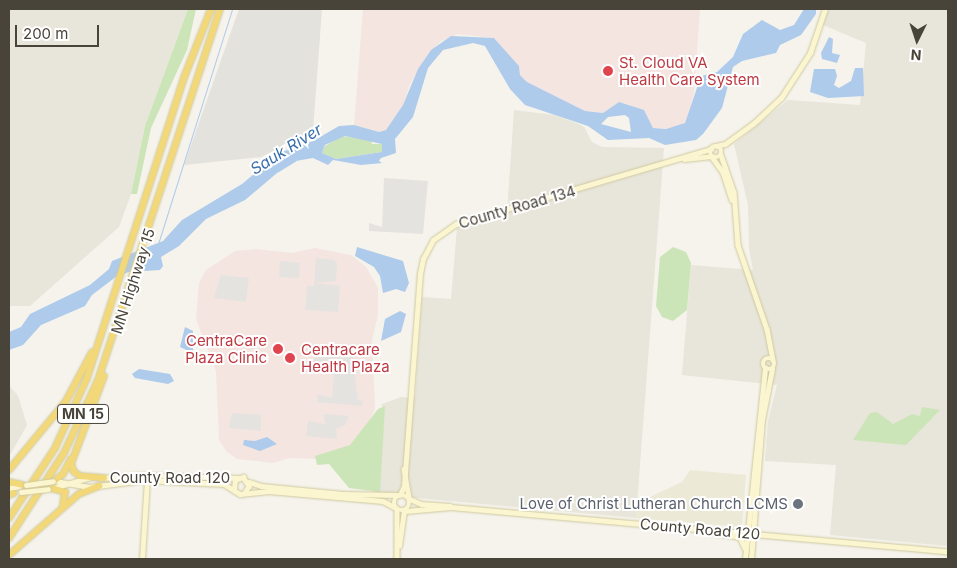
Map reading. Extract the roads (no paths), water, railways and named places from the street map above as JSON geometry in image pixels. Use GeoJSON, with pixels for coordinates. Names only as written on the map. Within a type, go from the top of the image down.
{"type":"FeatureCollection","features":[{"type":"Feature","properties":{"kind":"highway","name":"MN Highway 15"},"geometry":{"type":"LineString","coordinates":[[9,518],[41,473],[72,415],[114,297],[185,75],[211,9]]}},
{"type":"Feature","properties":{"kind":"highway","name":"MN Highway 15"},"geometry":{"type":"LineString","coordinates":[[9,538],[67,446],[114,340],[220,9]]}},
{"type":"Feature","properties":{"kind":"highway"},"geometry":{"type":"LineString","coordinates":[[9,469],[72,393],[114,297]]}},
{"type":"Feature","properties":{"kind":"highway"},"geometry":{"type":"LineString","coordinates":[[56,513],[65,503],[66,494],[63,490],[52,485],[63,474],[74,452],[103,381],[114,340]]}},
{"type":"Feature","properties":{"kind":"highway"},"geometry":{"type":"LineString","coordinates":[[74,452],[71,466],[76,474],[104,478]]}},
{"type":"Feature","properties":{"kind":"highway"},"geometry":{"type":"LineString","coordinates":[[9,482],[17,490]]}},
{"type":"Feature","properties":{"kind":"highway"},"geometry":{"type":"LineString","coordinates":[[9,554],[84,491],[99,486]]}},
{"type":"Feature","properties":{"kind":"street"},"geometry":{"type":"LineString","coordinates":[[721,153],[745,129],[775,104],[794,80],[810,52],[825,9]]}},
{"type":"Feature","properties":{"kind":"street"},"geometry":{"type":"LineString","coordinates":[[745,129],[716,146],[721,153],[733,188],[738,245],[775,365],[772,369],[762,420],[751,533],[745,559]]}},
{"type":"Feature","properties":{"kind":"street","name":"County Road 134"},"geometry":{"type":"LineString","coordinates":[[399,495],[404,488],[420,274],[423,259],[433,240],[456,224],[684,159],[716,146]]}},
{"type":"Feature","properties":{"kind":"street"},"geometry":{"type":"LineString","coordinates":[[711,149],[712,156],[724,175],[734,209]]}},
{"type":"Feature","properties":{"kind":"street","name":"County Road 134"},"geometry":{"type":"LineString","coordinates":[[684,159],[712,156],[721,153]]}},
{"type":"Feature","properties":{"kind":"street"},"geometry":{"type":"LineString","coordinates":[[751,559],[751,533],[765,368],[763,362],[767,358],[770,344]]}},
{"type":"Feature","properties":{"kind":"street"},"geometry":{"type":"LineString","coordinates":[[767,358],[773,359]]}},
{"type":"Feature","properties":{"kind":"street"},"geometry":{"type":"LineString","coordinates":[[765,368],[772,369]]}},
{"type":"Feature","properties":{"kind":"street","name":"County Road 134"},"geometry":{"type":"LineString","coordinates":[[404,468],[410,498]]}},
{"type":"Feature","properties":{"kind":"street","name":"County Road 120"},"geometry":{"type":"LineString","coordinates":[[17,490],[104,478],[148,475],[238,478]]}},
{"type":"Feature","properties":{"kind":"street"},"geometry":{"type":"LineString","coordinates":[[238,478],[249,482],[249,488],[244,493],[235,490],[233,484],[238,478]]}},
{"type":"Feature","properties":{"kind":"street"},"geometry":{"type":"LineString","coordinates":[[142,559],[147,480]]}},
{"type":"Feature","properties":{"kind":"street","name":"County Road 120"},"geometry":{"type":"LineString","coordinates":[[17,490],[73,483],[99,486],[147,480],[224,484],[235,490]]}},
{"type":"Feature","properties":{"kind":"street","name":"County Road 120"},"geometry":{"type":"LineString","coordinates":[[249,482],[262,486],[349,494],[399,495]]}},
{"type":"Feature","properties":{"kind":"street"},"geometry":{"type":"LineString","coordinates":[[9,488],[17,490]]}},
{"type":"Feature","properties":{"kind":"street","name":"County Road 120"},"geometry":{"type":"LineString","coordinates":[[244,493],[268,491],[384,501],[396,508]]}},
{"type":"Feature","properties":{"kind":"street"},"geometry":{"type":"LineString","coordinates":[[397,559],[404,511],[410,506],[410,498],[399,495],[394,501],[398,548]]}},
{"type":"Feature","properties":{"kind":"street","name":"County Road 120"},"geometry":{"type":"LineString","coordinates":[[410,498],[417,503],[451,507],[948,551]]}},
{"type":"Feature","properties":{"kind":"street","name":"County Road 120"},"geometry":{"type":"LineString","coordinates":[[404,511],[451,507]]}},
{"type":"Feature","properties":{"kind":"street"},"geometry":{"type":"LineString","coordinates":[[396,508],[404,511]]}},
{"type":"Feature","properties":{"kind":"street"},"geometry":{"type":"LineString","coordinates":[[692,528],[740,538],[746,553]]}},
{"type":"Feature","properties":{"kind":"water","name":"Sauk River"},"geometry":{"type":"Polygon","coordinates":[[[804,9],[816,9],[816,14],[801,35],[780,45],[776,53],[742,61],[733,67],[722,108],[703,134],[696,140],[665,145],[649,138],[608,140],[588,126],[525,105],[510,89],[485,46],[473,43],[443,50],[428,68],[413,117],[395,139],[396,153],[381,158],[379,161],[382,163],[361,165],[333,160],[328,165],[313,158],[290,162],[245,200],[206,219],[179,246],[161,257],[163,266],[160,270],[129,272],[117,276],[92,295],[85,306],[41,325],[23,345],[9,350],[9,332],[21,327],[30,314],[90,285],[109,269],[112,261],[163,241],[182,220],[242,184],[279,153],[313,141],[339,126],[354,125],[379,132],[386,130],[403,105],[418,69],[431,50],[451,36],[494,38],[519,66],[520,75],[527,82],[585,111],[603,113],[619,102],[644,110],[653,128],[666,129],[685,123],[701,76],[717,72],[733,57],[743,34],[762,20],[780,30],[794,25],[804,9]],[[625,115],[608,117],[601,124],[631,132],[629,118],[625,115]],[[345,136],[325,145],[322,153],[336,159],[382,152],[382,144],[345,136]]]}},
{"type":"Feature","properties":{"kind":"water"},"geometry":{"type":"Polygon","coordinates":[[[829,37],[833,39],[832,53],[840,55],[837,63],[822,59],[821,53],[829,37]]]}},
{"type":"Feature","properties":{"kind":"water"},"geometry":{"type":"Polygon","coordinates":[[[855,68],[863,68],[864,96],[828,98],[810,92],[814,69],[835,69],[837,76],[834,85],[839,88],[851,81],[855,68]]]}},
{"type":"Feature","properties":{"kind":"water"},"geometry":{"type":"Polygon","coordinates":[[[357,247],[403,261],[409,283],[405,292],[396,289],[383,293],[380,276],[374,267],[355,256],[357,247]]]}},
{"type":"Feature","properties":{"kind":"water"},"geometry":{"type":"Polygon","coordinates":[[[400,311],[406,314],[401,332],[381,341],[385,319],[400,311]]]}},
{"type":"Feature","properties":{"kind":"water"},"geometry":{"type":"Polygon","coordinates":[[[185,327],[193,331],[193,353],[180,347],[185,327]]]}},
{"type":"Feature","properties":{"kind":"water"},"geometry":{"type":"Polygon","coordinates":[[[139,369],[170,374],[174,381],[168,384],[135,378],[132,374],[139,369]]]}},
{"type":"Feature","properties":{"kind":"water"},"geometry":{"type":"Polygon","coordinates":[[[267,437],[277,444],[260,451],[243,445],[244,440],[255,441],[267,437]]]}},
{"type":"Feature","properties":{"kind":"waterway"},"geometry":{"type":"LineString","coordinates":[[158,244],[232,9]]}},
{"type":"Feature","properties":{"kind":"waterway","name":"Sauk River"},"geometry":{"type":"LineString","coordinates":[[278,169],[294,159]]}},
{"type":"Feature","properties":{"kind":"place","name":"St. Cloud VA Health Care System"},"geometry":{"type":"Point","coordinates":[608,71]}},
{"type":"Feature","properties":{"kind":"place","name":"CentraCare Plaza Clinic"},"geometry":{"type":"Point","coordinates":[278,349]}},
{"type":"Feature","properties":{"kind":"place","name":"Centracare Health Plaza"},"geometry":{"type":"Point","coordinates":[290,358]}},
{"type":"Feature","properties":{"kind":"place","name":"Love of Christ Lutheran Church LCMS"},"geometry":{"type":"Point","coordinates":[798,504]}}]}
